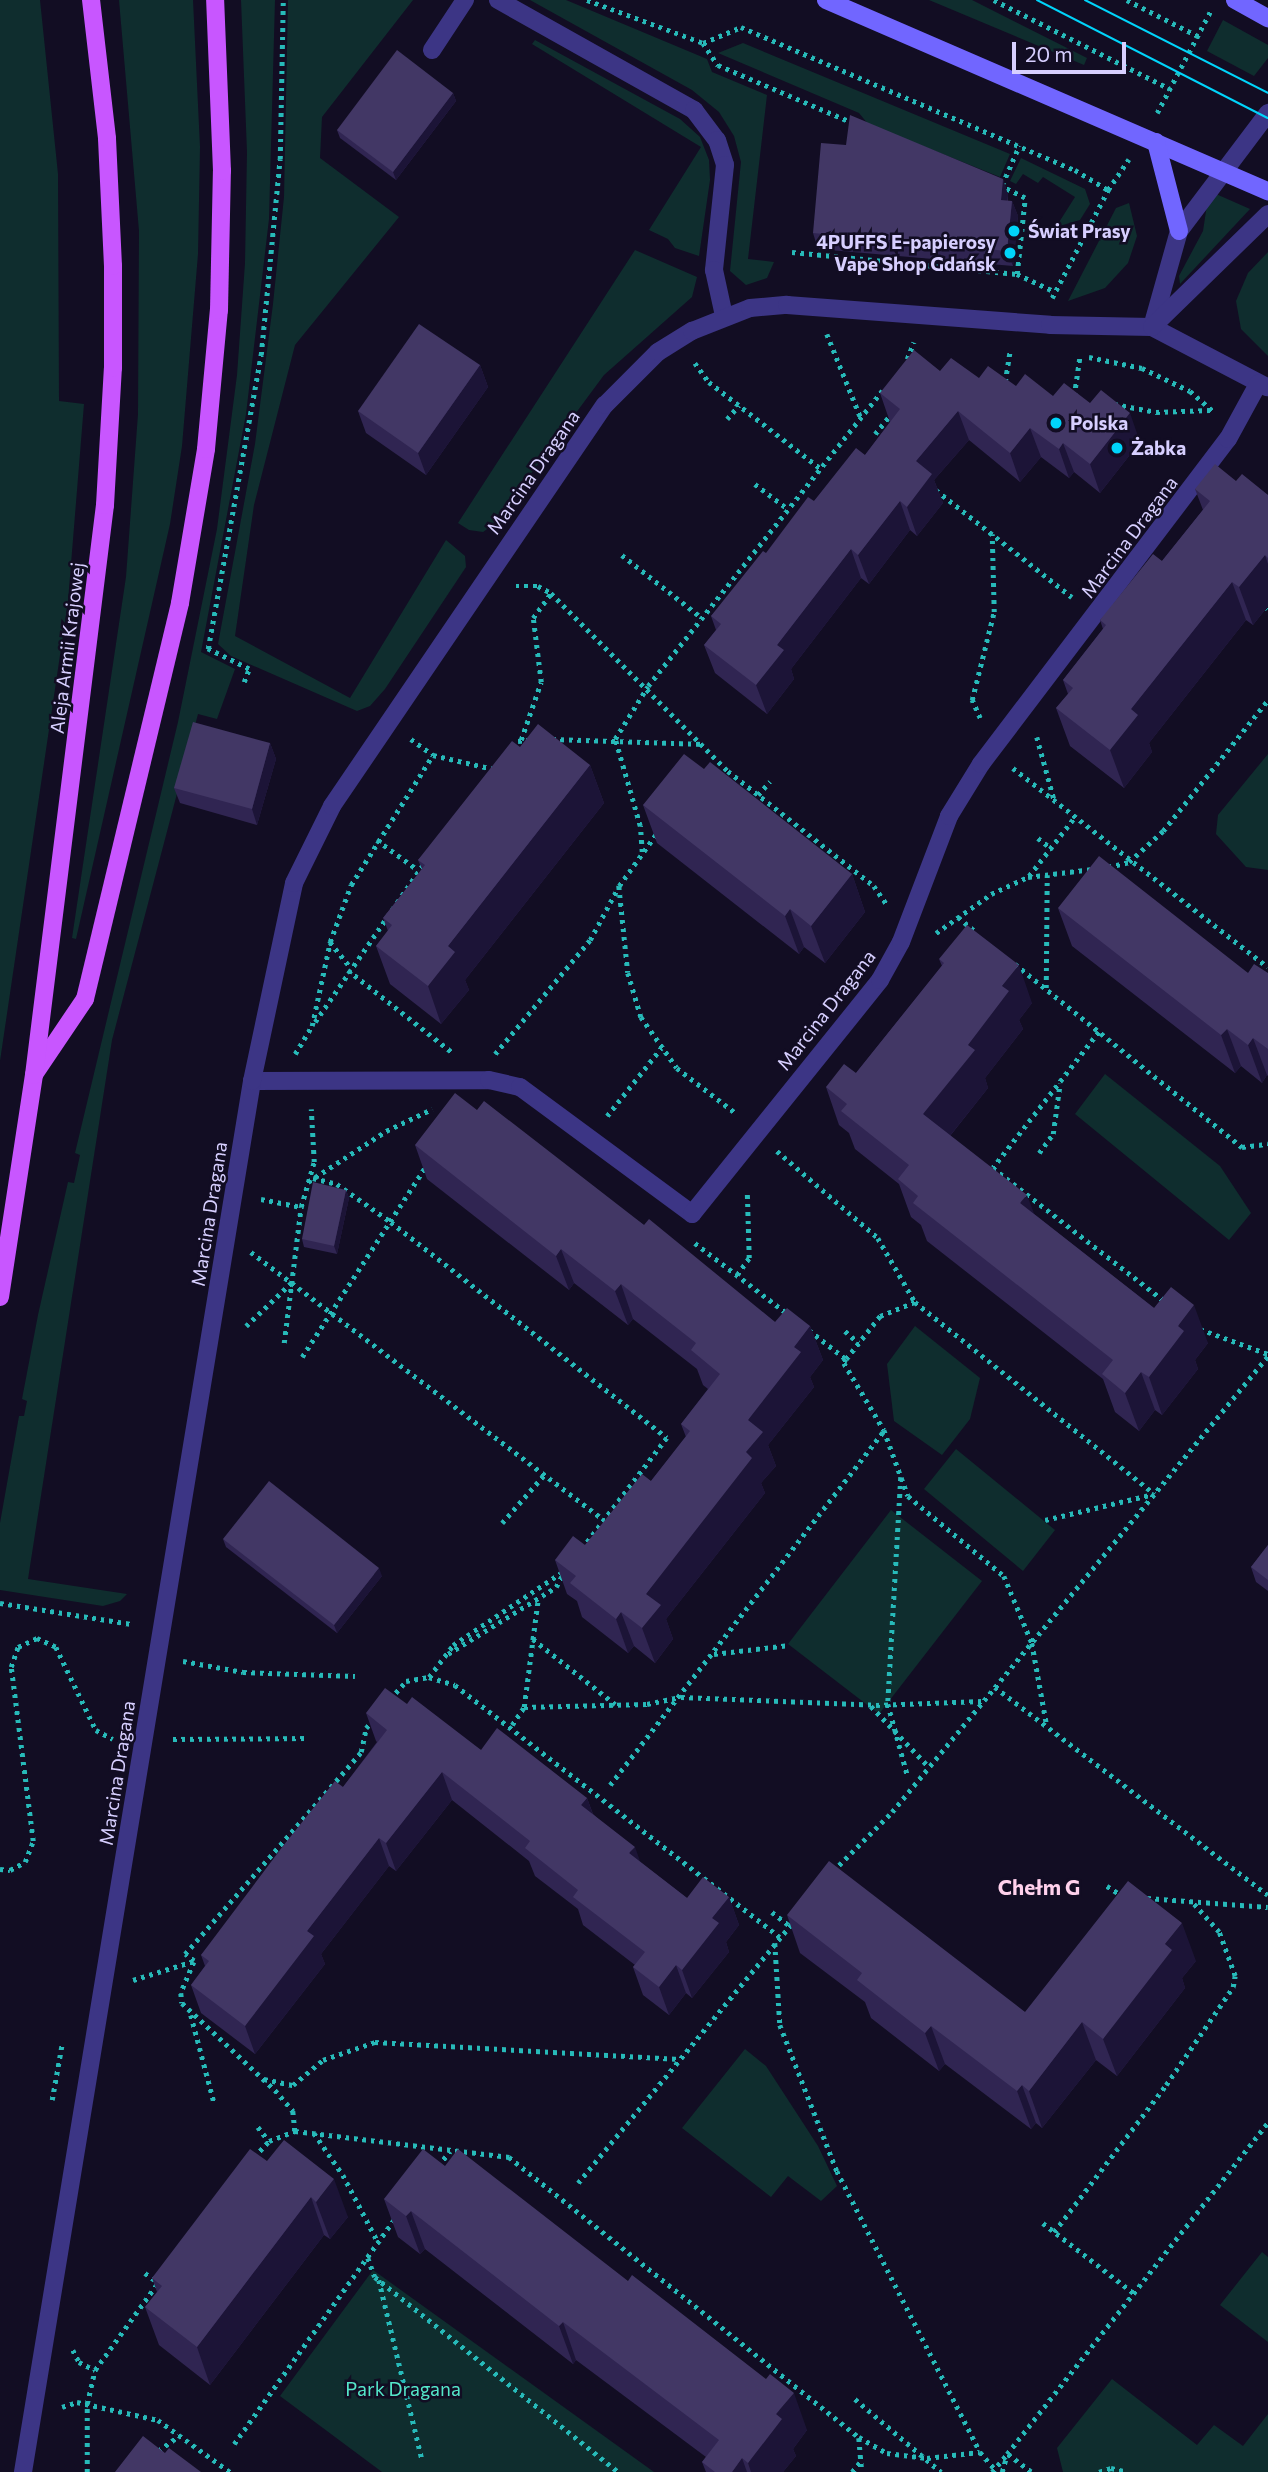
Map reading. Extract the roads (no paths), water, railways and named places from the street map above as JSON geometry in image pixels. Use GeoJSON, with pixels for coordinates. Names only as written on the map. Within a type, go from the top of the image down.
{"type":"FeatureCollection","features":[{"type":"Feature","properties":{"kind":"main road","name":"Aleja Armii Krajowej"},"geometry":{"type":"LineString","coordinates":[[0,1297],[34,1075],[89,651],[113,368],[107,138],[91,0]]}},
{"type":"Feature","properties":{"kind":"main road"},"geometry":{"type":"LineString","coordinates":[[34,1075],[85,999],[180,603],[206,449],[219,310],[222,172],[215,0]]}},
{"type":"Feature","properties":{"kind":"street"},"geometry":{"type":"LineString","coordinates":[[432,50],[465,0]]}},
{"type":"Feature","properties":{"kind":"street"},"geometry":{"type":"LineString","coordinates":[[498,0],[694,110],[717,140],[725,165],[714,270],[724,316]]}},
{"type":"Feature","properties":{"kind":"street"},"geometry":{"type":"LineString","coordinates":[[825,0],[1268,191]]}},
{"type":"Feature","properties":{"kind":"street"},"geometry":{"type":"LineString","coordinates":[[1235,0],[1268,18]]}},
{"type":"Feature","properties":{"kind":"street"},"geometry":{"type":"LineString","coordinates":[[1152,327],[1179,231],[1268,113]]}},
{"type":"Feature","properties":{"kind":"street"},"geometry":{"type":"LineString","coordinates":[[1156,142],[1179,231]]}},
{"type":"Feature","properties":{"kind":"street"},"geometry":{"type":"LineString","coordinates":[[1152,327],[1268,214]]}},
{"type":"Feature","properties":{"kind":"street","name":"Marcina Dragana"},"geometry":{"type":"LineString","coordinates":[[23,2472],[252,1081],[291,894],[332,806],[605,405],[659,352],[724,316],[787,305],[1050,325],[1152,327],[1263,386],[1228,439],[1000,741],[949,816],[901,942],[880,980],[692,1214],[520,1087],[480,1076],[252,1081]]}},
{"type":"Feature","properties":{"kind":"tram line"},"geometry":{"type":"LineString","coordinates":[[1037,0],[1268,118]]}},
{"type":"Feature","properties":{"kind":"tram line"},"geometry":{"type":"LineString","coordinates":[[1085,0],[1268,93]]}},
{"type":"Feature","properties":{"kind":"place","name":"Świat Prasy"},"geometry":{"type":"Point","coordinates":[1014,231]}},
{"type":"Feature","properties":{"kind":"place","name":"4PUFFS E-papierosy Vape Shop Gdańsk"},"geometry":{"type":"Point","coordinates":[1010,253]}},
{"type":"Feature","properties":{"kind":"place","name":"Polska"},"geometry":{"type":"Point","coordinates":[1056,423]}},
{"type":"Feature","properties":{"kind":"place","name":"Żabka"},"geometry":{"type":"Point","coordinates":[1117,448]}},
{"type":"Feature","properties":{"kind":"district","name":"Chełm G"},"geometry":{"type":"Point","coordinates":[1039,1887]}},
{"type":"Feature","properties":{"kind":"park label","name":"Park Dragana"},"geometry":{"type":"Point","coordinates":[403,2389]}}]}
